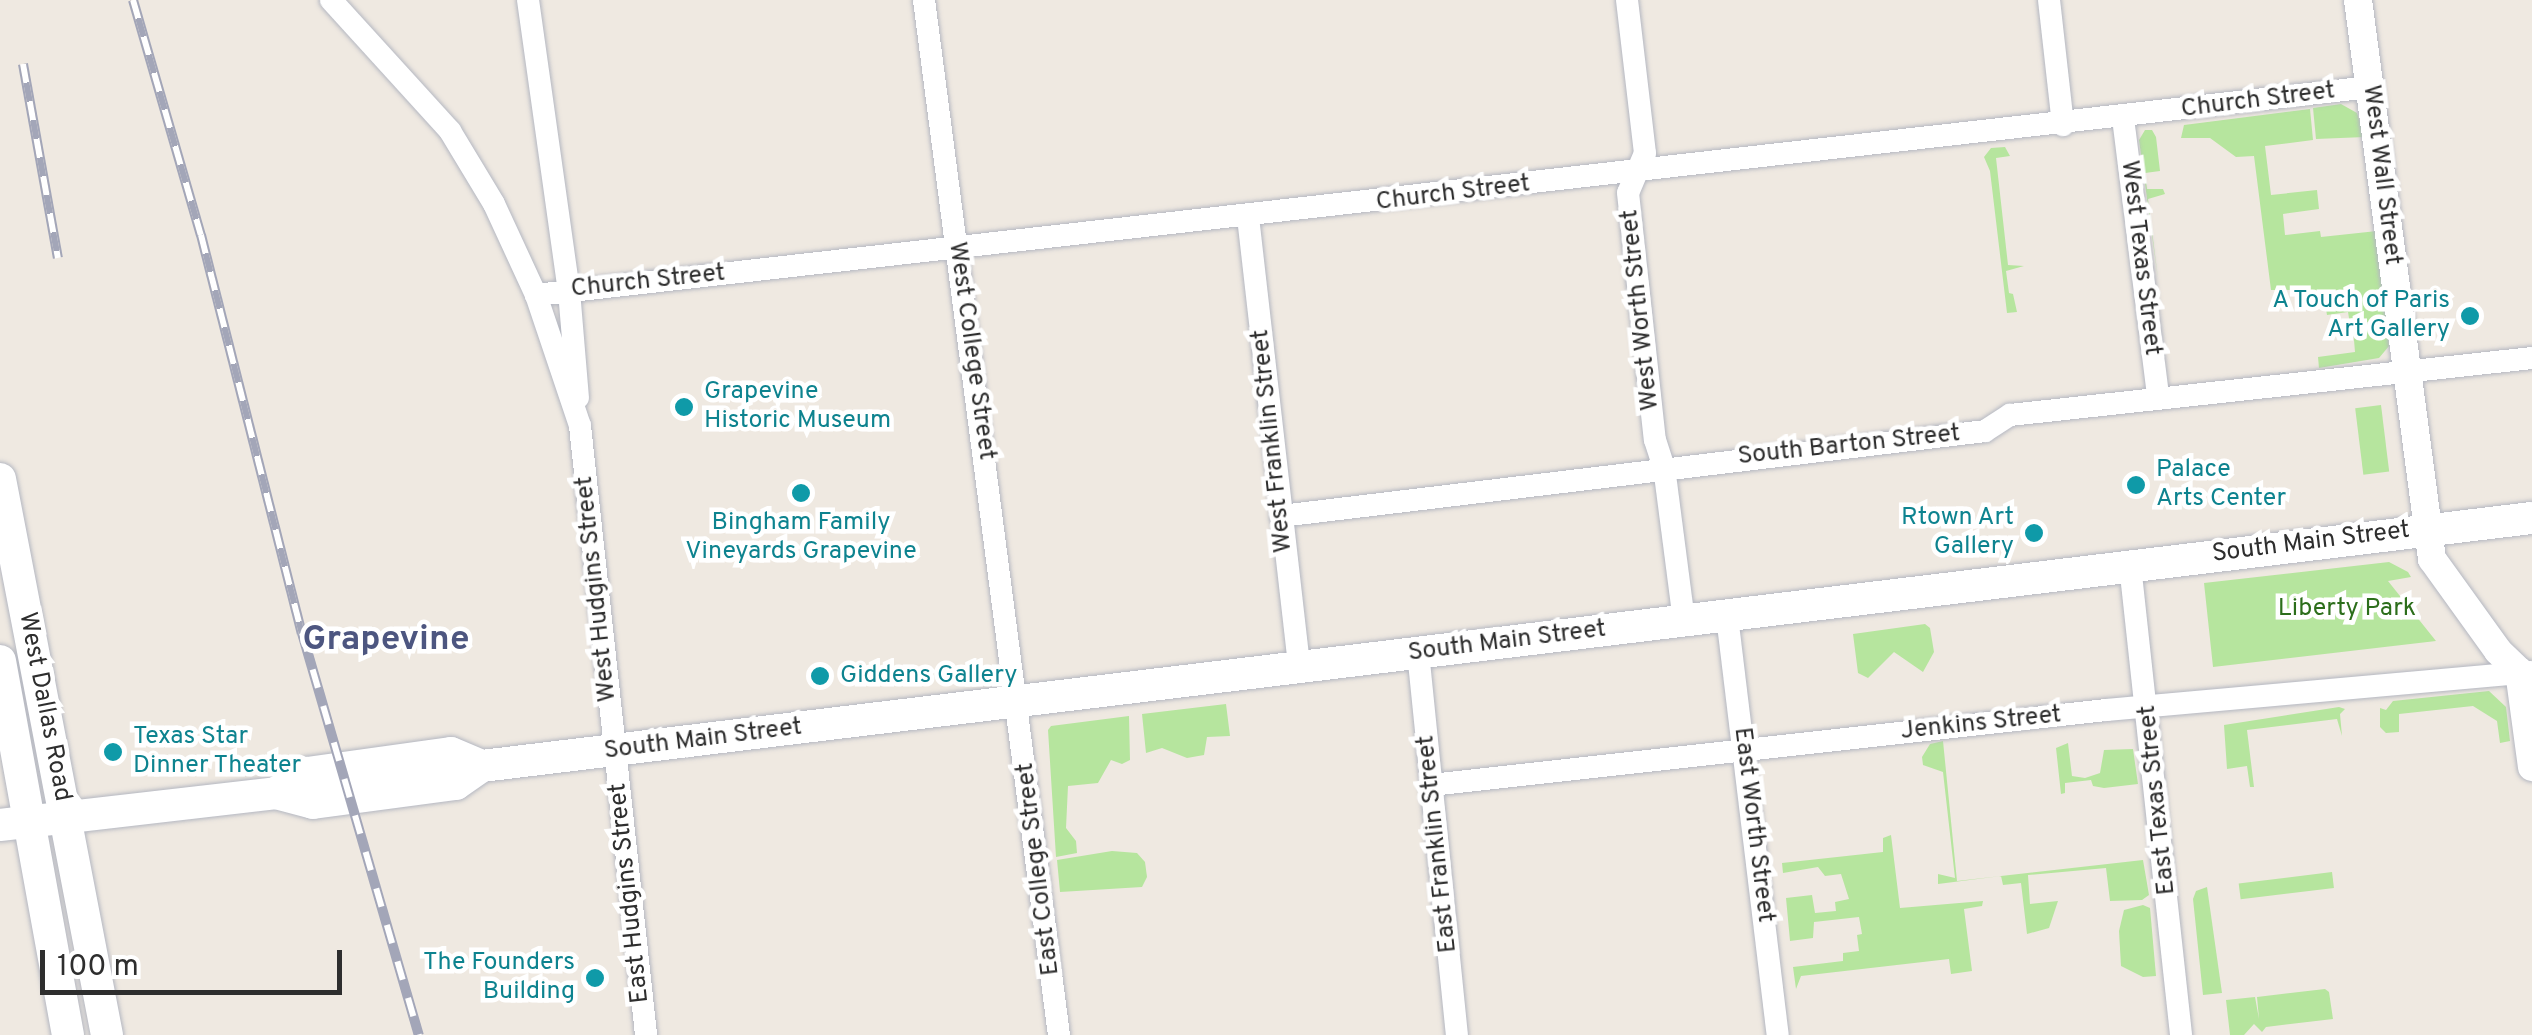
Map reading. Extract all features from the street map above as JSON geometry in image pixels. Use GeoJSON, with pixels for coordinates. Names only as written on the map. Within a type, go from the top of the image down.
{"type":"FeatureCollection","features":[{"type":"Feature","properties":{"kind":"main road","name":"West Dallas Road"},"geometry":{"type":"LineString","coordinates":[[0,478],[106,1035]]}},
{"type":"Feature","properties":{"kind":"main road","name":"South Main Street"},"geometry":{"type":"LineString","coordinates":[[15,824],[276,792],[314,803],[456,784],[482,766],[2532,518]]}},
{"type":"Feature","properties":{"kind":"main road","name":"West Dallas Road"},"geometry":{"type":"LineString","coordinates":[[0,661],[15,824],[68,1035]]}},
{"type":"Feature","properties":{"kind":"street","name":"West Hudgins Street"},"geometry":{"type":"LineString","coordinates":[[330,0],[450,131],[494,204],[536,294],[580,426]]}},
{"type":"Feature","properties":{"kind":"street","name":"West Hudgins Street"},"geometry":{"type":"LineString","coordinates":[[528,0],[569,291],[615,751]]}},
{"type":"Feature","properties":{"kind":"street","name":"West College Street"},"geometry":{"type":"LineString","coordinates":[[924,0],[1018,702]]}},
{"type":"Feature","properties":{"kind":"street","name":"West Worth Street"},"geometry":{"type":"LineString","coordinates":[[1627,0],[1645,154],[1628,193],[1655,440],[1664,467],[1684,621]]}},
{"type":"Feature","properties":{"kind":"street"},"geometry":{"type":"LineString","coordinates":[[2049,0],[2063,125]]}},
{"type":"Feature","properties":{"kind":"street","name":"West Wall Street"},"geometry":{"type":"LineString","coordinates":[[2358,0],[2432,560],[2498,651],[2526,671]]}},
{"type":"Feature","properties":{"kind":"street","name":"Church Street"},"geometry":{"type":"LineString","coordinates":[[536,294],[1248,217],[2370,87]]}},
{"type":"Feature","properties":{"kind":"street","name":"West Texas Street"},"geometry":{"type":"LineString","coordinates":[[2123,118],[2158,397]]}},
{"type":"Feature","properties":{"kind":"street","name":"West Franklin Street"},"geometry":{"type":"LineString","coordinates":[[1248,217],[1299,666]]}},
{"type":"Feature","properties":{"kind":"street","name":"South Barton Street"},"geometry":{"type":"LineString","coordinates":[[1281,516],[1985,431],[2010,415],[2532,358]]}},
{"type":"Feature","properties":{"kind":"street","name":"East Texas Street"},"geometry":{"type":"LineString","coordinates":[[2130,565],[2149,706],[2181,1035]]}},
{"type":"Feature","properties":{"kind":"street","name":"East Worth Street"},"geometry":{"type":"LineString","coordinates":[[1727,616],[1778,1035]]}},
{"type":"Feature","properties":{"kind":"street","name":"East Franklin Street"},"geometry":{"type":"LineString","coordinates":[[1418,652],[1457,1035]]}},
{"type":"Feature","properties":{"kind":"street"},"geometry":{"type":"LineString","coordinates":[[2526,671],[2532,767]]}},
{"type":"Feature","properties":{"kind":"street","name":"Jenkins Street"},"geometry":{"type":"LineString","coordinates":[[1431,785],[2149,706],[2526,671]]}},
{"type":"Feature","properties":{"kind":"street","name":"East College Street"},"geometry":{"type":"LineString","coordinates":[[1018,702],[1059,1035]]}},
{"type":"Feature","properties":{"kind":"street","name":"East Hudgins Street"},"geometry":{"type":"LineString","coordinates":[[615,751],[646,1035]]}},
{"type":"Feature","properties":{"kind":"green space"},"geometry":{"type":"Polygon","coordinates":[[[2341,104],[2357,113],[2365,137],[2316,139],[2313,108],[2341,104]]]}},
{"type":"Feature","properties":{"kind":"green space"},"geometry":{"type":"Polygon","coordinates":[[[2310,109],[2313,140],[2265,146],[2271,195],[2317,190],[2319,209],[2283,214],[2285,235],[2320,231],[2321,237],[2377,231],[2387,320],[2350,324],[2348,312],[2327,315],[2326,309],[2300,306],[2298,290],[2271,290],[2254,156],[2236,157],[2210,138],[2181,138],[2184,125],[2310,109]]]}},
{"type":"Feature","properties":{"kind":"green space"},"geometry":{"type":"Polygon","coordinates":[[[2145,130],[2152,130],[2156,137],[2160,171],[2145,173],[2147,189],[2163,189],[2165,194],[2148,199],[2158,279],[2139,140],[2145,130]]]}},
{"type":"Feature","properties":{"kind":"green space"},"geometry":{"type":"Polygon","coordinates":[[[2005,147],[2010,156],[1996,158],[2008,265],[2024,266],[2006,271],[2017,312],[2007,313],[1990,171],[1984,157],[1991,148],[2005,147]]]}},
{"type":"Feature","properties":{"kind":"green space"},"geometry":{"type":"Polygon","coordinates":[[[2387,324],[2389,346],[2379,358],[2319,368],[2318,357],[2355,352],[2353,328],[2387,324]]]}},
{"type":"Feature","properties":{"kind":"green space"},"geometry":{"type":"Polygon","coordinates":[[[2381,405],[2389,472],[2363,475],[2355,408],[2381,405]]]}},
{"type":"Feature","properties":{"kind":"green space","name":"Liberty Park"},"geometry":{"type":"Polygon","coordinates":[[[2389,562],[2411,577],[2388,581],[2436,641],[2213,667],[2204,583],[2389,562]]]}},
{"type":"Feature","properties":{"kind":"green space"},"geometry":{"type":"Polygon","coordinates":[[[1925,624],[1930,628],[1934,652],[1923,672],[1894,652],[1868,678],[1858,673],[1853,634],[1925,624]]]}},
{"type":"Feature","properties":{"kind":"green space"},"geometry":{"type":"Polygon","coordinates":[[[2489,691],[2506,707],[2510,741],[2500,743],[2497,721],[2473,706],[2399,714],[2399,732],[2386,733],[2380,727],[2380,708],[2386,710],[2393,701],[2489,691]]]}},
{"type":"Feature","properties":{"kind":"green space"},"geometry":{"type":"Polygon","coordinates":[[[1226,704],[1230,736],[1207,737],[1204,755],[1187,758],[1162,748],[1146,753],[1142,714],[1226,704]]]}},
{"type":"Feature","properties":{"kind":"green space"},"geometry":{"type":"Polygon","coordinates":[[[2345,709],[2340,714],[2342,736],[2337,719],[2247,730],[2254,787],[2250,787],[2247,766],[2227,769],[2224,725],[2345,709]]]}},
{"type":"Feature","properties":{"kind":"green space"},"geometry":{"type":"Polygon","coordinates":[[[1129,716],[1130,760],[1122,764],[1111,760],[1098,783],[1068,786],[1066,828],[1076,841],[1077,853],[1056,857],[1048,730],[1051,726],[1129,716]]]}},
{"type":"Feature","properties":{"kind":"green space"},"geometry":{"type":"Polygon","coordinates":[[[1943,741],[1957,881],[1999,876],[1938,884],[1938,874],[1955,878],[1943,772],[1923,765],[1922,757],[1930,744],[1943,741]]]}},
{"type":"Feature","properties":{"kind":"green space"},"geometry":{"type":"Polygon","coordinates":[[[2068,743],[2072,776],[2085,778],[2100,773],[2104,750],[2133,749],[2138,784],[2104,788],[2093,786],[2091,780],[2065,783],[2065,793],[2061,794],[2056,748],[2068,743]]]}},
{"type":"Feature","properties":{"kind":"green space"},"geometry":{"type":"Polygon","coordinates":[[[1891,835],[1900,908],[1983,901],[1982,906],[1964,909],[1972,971],[1951,974],[1949,959],[1801,976],[1796,989],[1793,967],[1843,961],[1843,953],[1859,951],[1857,935],[1862,934],[1859,917],[1814,922],[1813,938],[1790,941],[1786,898],[1812,895],[1815,913],[1836,911],[1835,902],[1849,899],[1841,874],[1825,876],[1818,867],[1783,873],[1782,863],[1883,852],[1883,838],[1891,835]]]}},
{"type":"Feature","properties":{"kind":"green space"},"geometry":{"type":"Polygon","coordinates":[[[1112,851],[1137,853],[1145,862],[1147,877],[1142,887],[1060,892],[1057,860],[1112,851]]]}},
{"type":"Feature","properties":{"kind":"green space"},"geometry":{"type":"Polygon","coordinates":[[[2143,860],[2149,895],[2142,900],[2110,901],[2106,868],[2028,875],[2030,904],[2058,901],[2049,928],[2027,934],[2021,883],[2003,885],[2001,876],[2143,860]]]}},
{"type":"Feature","properties":{"kind":"green space"},"geometry":{"type":"Polygon","coordinates":[[[2332,872],[2334,888],[2241,899],[2239,883],[2332,872]]]}},
{"type":"Feature","properties":{"kind":"green space"},"geometry":{"type":"Polygon","coordinates":[[[2207,887],[2222,993],[2203,995],[2193,899],[2196,891],[2207,887]]]}},
{"type":"Feature","properties":{"kind":"green space"},"geometry":{"type":"Polygon","coordinates":[[[2143,905],[2150,908],[2156,976],[2143,977],[2121,966],[2119,931],[2124,910],[2143,905]]]}},
{"type":"Feature","properties":{"kind":"green space"},"geometry":{"type":"Polygon","coordinates":[[[2325,989],[2329,992],[2333,1019],[2266,1027],[2262,1032],[2254,1024],[2244,1035],[2230,1035],[2226,1000],[2255,997],[2259,1019],[2257,997],[2325,989]]]}},
{"type":"Feature","properties":{"kind":"railway"},"geometry":{"type":"LineString","coordinates":[[133,0],[201,235],[302,633],[419,1035]]}},
{"type":"Feature","properties":{"kind":"railway"},"geometry":{"type":"LineString","coordinates":[[23,64],[58,258]]}},
{"type":"Feature","properties":{"kind":"place","name":"A Touch of Paris Art Gallery"},"geometry":{"type":"Point","coordinates":[2470,316]}},
{"type":"Feature","properties":{"kind":"place","name":"Grapevine Historic Museum"},"geometry":{"type":"Point","coordinates":[684,407]}},
{"type":"Feature","properties":{"kind":"place","name":"Palace Arts Center"},"geometry":{"type":"Point","coordinates":[2136,485]}},
{"type":"Feature","properties":{"kind":"place","name":"Bingham Family Vineyards Grapevine"},"geometry":{"type":"Point","coordinates":[801,493]}},
{"type":"Feature","properties":{"kind":"place","name":"Rtown Art Gallery"},"geometry":{"type":"Point","coordinates":[2034,533]}},
{"type":"Feature","properties":{"kind":"place","name":"Giddens Gallery"},"geometry":{"type":"Point","coordinates":[820,676]}},
{"type":"Feature","properties":{"kind":"place","name":"Texas Star Dinner Theater"},"geometry":{"type":"Point","coordinates":[113,752]}},
{"type":"Feature","properties":{"kind":"place","name":"The Founders Building"},"geometry":{"type":"Point","coordinates":[595,978]}},
{"type":"Feature","properties":{"kind":"district","name":"Grapevine"},"geometry":{"type":"Point","coordinates":[386,640]}}]}
